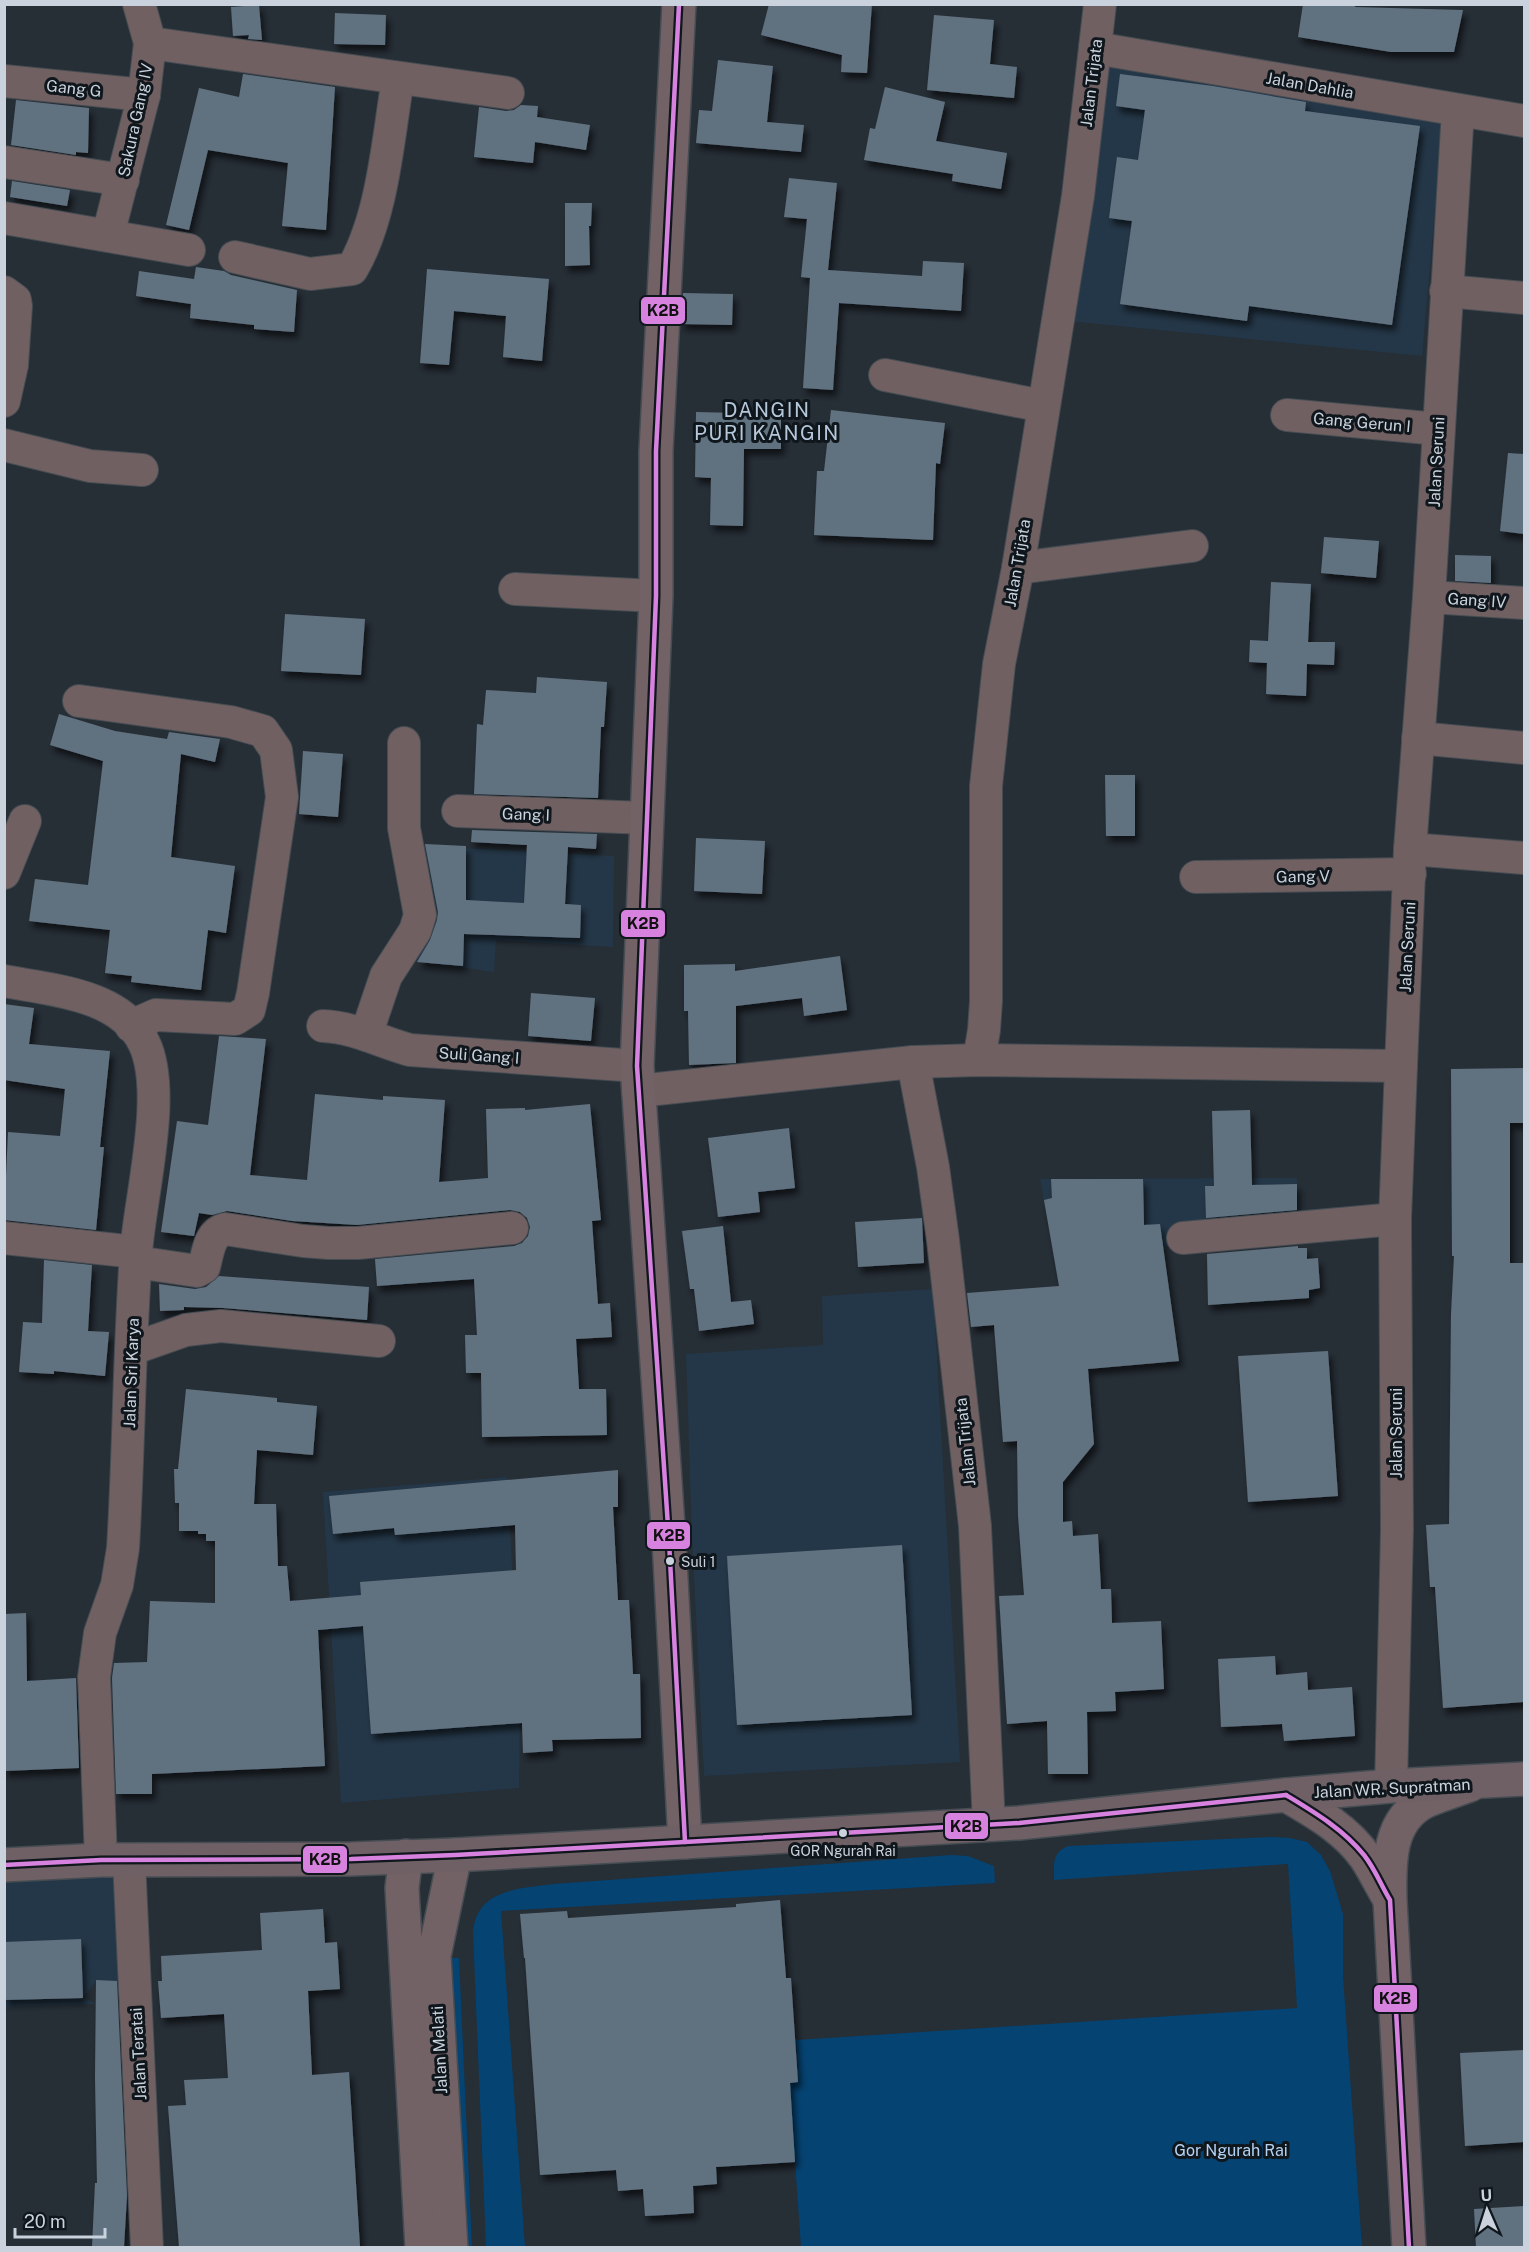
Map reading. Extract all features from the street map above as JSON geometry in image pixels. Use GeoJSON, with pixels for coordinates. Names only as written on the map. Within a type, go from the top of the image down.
{"type":"FeatureCollection","features":[{"type":"Feature","properties":{"kind":"main road"},"geometry":{"type":"LineString","coordinates":[[679,4],[656,451],[656,596],[638,1079],[669,1540],[685,1842]]}},
{"type":"Feature","properties":{"kind":"main road","name":"Jalan WR. Supratman"},"geometry":{"type":"LineString","coordinates":[[4,1865],[115,1860],[351,1859],[455,1855],[989,1825],[1286,1795],[1391,1786],[1524,1779]]}},
{"type":"Feature","properties":{"kind":"main road"},"geometry":{"type":"LineString","coordinates":[[1409,2247],[1390,1900],[1389,1872],[1392,1848],[1398,1827],[1407,1814],[1424,1802],[1476,1783]]}},
{"type":"Feature","properties":{"kind":"main road"},"geometry":{"type":"LineString","coordinates":[[1286,1795],[1327,1819],[1346,1836],[1365,1856],[1390,1900]]}},
{"type":"Feature","properties":{"kind":"main road","name":"Jalan Melati"},"geometry":{"type":"LineString","coordinates":[[451,2247],[434,1956],[455,1855]]}},
{"type":"Feature","properties":{"kind":"main road","name":"Jalan Melati"},"geometry":{"type":"LineString","coordinates":[[406,1856],[402,1888],[422,2247]]}},
{"type":"Feature","properties":{"kind":"street","name":"Sakura Gang IV"},"geometry":{"type":"LineString","coordinates":[[108,235],[144,95],[150,43],[139,4]]}},
{"type":"Feature","properties":{"kind":"street","name":"Jalan Trijata"},"geometry":{"type":"LineString","coordinates":[[979,1060],[986,1001],[986,786],[999,663],[1018,568],[1042,406],[1078,196],[1100,4]]}},
{"type":"Feature","properties":{"kind":"street"},"geometry":{"type":"LineString","coordinates":[[150,43],[508,93]]}},
{"type":"Feature","properties":{"kind":"street","name":"Jalan Dahlia"},"geometry":{"type":"LineString","coordinates":[[1095,48],[1524,121]]}},
{"type":"Feature","properties":{"kind":"street"},"geometry":{"type":"LineString","coordinates":[[235,257],[310,274],[352,268],[362,252],[377,203],[398,79]]}},
{"type":"Feature","properties":{"kind":"street","name":"Gang G"},"geometry":{"type":"LineString","coordinates":[[4,81],[144,95]]}},
{"type":"Feature","properties":{"kind":"street","name":"Jalan Seruni"},"geometry":{"type":"LineString","coordinates":[[1391,1786],[1397,1529],[1395,1220],[1401,1066],[1410,862],[1458,110]]}},
{"type":"Feature","properties":{"kind":"street"},"geometry":{"type":"LineString","coordinates":[[4,162],[123,180]]}},
{"type":"Feature","properties":{"kind":"street"},"geometry":{"type":"LineString","coordinates":[[4,218],[189,250]]}},
{"type":"Feature","properties":{"kind":"street"},"geometry":{"type":"LineString","coordinates":[[1446,291],[1524,298]]}},
{"type":"Feature","properties":{"kind":"street"},"geometry":{"type":"LineString","coordinates":[[4,292],[15,300],[16,306],[12,364],[4,401]]}},
{"type":"Feature","properties":{"kind":"street"},"geometry":{"type":"LineString","coordinates":[[885,375],[1042,406]]}},
{"type":"Feature","properties":{"kind":"street","name":"Gang Gerun I"},"geometry":{"type":"LineString","coordinates":[[1287,415],[1438,429]]}},
{"type":"Feature","properties":{"kind":"street"},"geometry":{"type":"LineString","coordinates":[[4,445],[90,466],[142,470]]}},
{"type":"Feature","properties":{"kind":"street"},"geometry":{"type":"LineString","coordinates":[[1018,568],[1192,546]]}},
{"type":"Feature","properties":{"kind":"street"},"geometry":{"type":"LineString","coordinates":[[515,589],[656,596]]}},
{"type":"Feature","properties":{"kind":"street","name":"Gang IV"},"geometry":{"type":"LineString","coordinates":[[1428,597],[1524,603]]}},
{"type":"Feature","properties":{"kind":"street"},"geometry":{"type":"LineString","coordinates":[[79,701],[231,722],[263,731],[276,750],[282,797],[249,1010],[235,1019],[156,1015],[131,1026]]}},
{"type":"Feature","properties":{"kind":"street"},"geometry":{"type":"LineString","coordinates":[[1418,738],[1524,748]]}},
{"type":"Feature","properties":{"kind":"street"},"geometry":{"type":"LineString","coordinates":[[366,1035],[386,976],[415,931],[420,915],[404,828],[404,743]]}},
{"type":"Feature","properties":{"kind":"street","name":"Gang I"},"geometry":{"type":"LineString","coordinates":[[458,811],[646,818]]}},
{"type":"Feature","properties":{"kind":"street"},"geometry":{"type":"LineString","coordinates":[[4,873],[25,821]]}},
{"type":"Feature","properties":{"kind":"street","name":"Gang V"},"geometry":{"type":"LineString","coordinates":[[1196,877],[1410,862],[1524,858]]}},
{"type":"Feature","properties":{"kind":"street","name":"Jalan Sri Karya"},"geometry":{"type":"LineString","coordinates":[[4,981],[98,1001],[123,1016],[144,1042],[155,1099],[136,1257],[123,1548],[117,1585],[100,1633],[93,1677],[115,1860]]}},
{"type":"Feature","properties":{"kind":"street","name":"Suli Gang I"},"geometry":{"type":"LineString","coordinates":[[323,1026],[352,1030],[410,1050],[638,1079]]}},
{"type":"Feature","properties":{"kind":"street"},"geometry":{"type":"LineString","coordinates":[[638,1079],[979,1060],[1401,1066]]}},
{"type":"Feature","properties":{"kind":"street","name":"Jalan Trijata"},"geometry":{"type":"LineString","coordinates":[[913,1062],[933,1167],[943,1240],[975,1526],[989,1825]]}},
{"type":"Feature","properties":{"kind":"street"},"geometry":{"type":"LineString","coordinates":[[1183,1238],[1395,1220]]}},
{"type":"Feature","properties":{"kind":"street"},"geometry":{"type":"LineString","coordinates":[[4,1238],[136,1257],[197,1271],[204,1267],[217,1231],[225,1229],[303,1241],[358,1243],[512,1228]]}},
{"type":"Feature","properties":{"kind":"street"},"geometry":{"type":"LineString","coordinates":[[132,1349],[186,1330],[221,1326],[379,1341]]}},
{"type":"Feature","properties":{"kind":"street","name":"Jalan Teratai"},"geometry":{"type":"LineString","coordinates":[[115,1860],[147,2247]]}},
{"type":"Feature","properties":{"kind":"shaded area"},"geometry":{"type":"Polygon","coordinates":[[[1102,65],[1443,119],[1422,356],[1069,321],[1102,65]]]}},
{"type":"Feature","properties":{"kind":"shaded area"},"geometry":{"type":"Polygon","coordinates":[[[423,846],[614,856],[613,947],[496,940],[494,972],[401,959],[423,846]]]}},
{"type":"Feature","properties":{"kind":"shaded area"},"geometry":{"type":"Polygon","coordinates":[[[1297,1178],[1297,1210],[1368,1205],[1367,1226],[1054,1257],[1040,1179],[1297,1178]]]}},
{"type":"Feature","properties":{"kind":"shaded area"},"geometry":{"type":"Polygon","coordinates":[[[933,1289],[960,1762],[704,1776],[686,1354],[823,1345],[822,1296],[933,1289]]]}},
{"type":"Feature","properties":{"kind":"shaded area"},"geometry":{"type":"Polygon","coordinates":[[[507,1477],[520,1709],[519,1788],[341,1803],[323,1492],[507,1477]]]}},
{"type":"Feature","properties":{"kind":"shaded area"},"geometry":{"type":"Polygon","coordinates":[[[114,1871],[122,1981],[96,1981],[83,1997],[96,2004],[5,2007],[5,1878],[114,1871]]]}},
{"type":"Feature","properties":{"kind":"green space","name":"Gor Ngurah Rai"},"geometry":{"type":"Polygon","coordinates":[[[1271,1837],[1307,1842],[1321,1855],[1330,1871],[1343,1914],[1343,1976],[1362,2247],[801,2247],[795,2162],[773,2084],[798,2082],[796,2040],[1297,2008],[1288,1864],[1054,1880],[1054,1864],[1057,1855],[1068,1846],[1271,1837]]]}},
{"type":"Feature","properties":{"kind":"green space"},"geometry":{"type":"Polygon","coordinates":[[[951,1855],[968,1856],[994,1866],[995,1883],[501,1911],[525,2247],[486,2247],[473,1933],[476,1918],[490,1899],[513,1890],[553,1884],[951,1855]]]}},
{"type":"Feature","properties":{"kind":"green space"},"geometry":{"type":"Polygon","coordinates":[[[445,1958],[459,1958],[472,2247],[459,2247],[445,1958]]]}},
{"type":"Feature","properties":{"kind":"building"},"geometry":{"type":"Polygon","coordinates":[[[769,4],[872,4],[867,73],[841,72],[842,55],[761,35],[769,4]]]}},
{"type":"Feature","properties":{"kind":"building"},"geometry":{"type":"Polygon","coordinates":[[[1303,4],[1356,4],[1355,7],[1463,10],[1454,52],[1391,52],[1298,37],[1303,4]]]}},
{"type":"Feature","properties":{"kind":"building"},"geometry":{"type":"Polygon","coordinates":[[[259,5],[262,40],[248,39],[249,35],[233,36],[231,7],[259,5]]]}},
{"type":"Feature","properties":{"kind":"building"},"geometry":{"type":"Polygon","coordinates":[[[335,13],[386,15],[385,45],[334,44],[335,13]]]}},
{"type":"Feature","properties":{"kind":"building"},"geometry":{"type":"Polygon","coordinates":[[[934,15],[994,20],[990,64],[1017,67],[1014,98],[927,90],[934,15]]]}},
{"type":"Feature","properties":{"kind":"building"},"geometry":{"type":"Polygon","coordinates":[[[718,60],[773,66],[767,122],[804,125],[801,152],[696,143],[699,110],[712,111],[718,60]]]}},
{"type":"Feature","properties":{"kind":"building"},"geometry":{"type":"Polygon","coordinates":[[[243,74],[335,87],[326,230],[282,226],[288,163],[208,150],[189,230],[166,225],[199,88],[239,97],[243,74]]]}},
{"type":"Feature","properties":{"kind":"building"},"geometry":{"type":"Polygon","coordinates":[[[1120,74],[1213,86],[1306,102],[1305,111],[1420,126],[1392,325],[1249,306],[1247,321],[1120,304],[1132,221],[1109,218],[1117,157],[1138,160],[1145,110],[1116,106],[1120,74]]]}},
{"type":"Feature","properties":{"kind":"building"},"geometry":{"type":"Polygon","coordinates":[[[885,87],[945,102],[936,141],[1007,153],[1001,189],[952,181],[953,174],[864,160],[870,128],[875,129],[885,87]]]}},
{"type":"Feature","properties":{"kind":"building"},"geometry":{"type":"Polygon","coordinates":[[[16,100],[89,108],[88,153],[76,152],[76,155],[11,145],[16,100]]]}},
{"type":"Feature","properties":{"kind":"building"},"geometry":{"type":"Polygon","coordinates":[[[521,105],[538,106],[537,117],[590,125],[586,150],[535,142],[533,163],[474,157],[479,107],[506,111],[514,110],[521,105]]]}},
{"type":"Feature","properties":{"kind":"building"},"geometry":{"type":"Polygon","coordinates":[[[789,178],[837,183],[828,270],[922,276],[923,261],[964,263],[961,311],[839,303],[833,390],[803,388],[810,278],[801,277],[807,219],[784,217],[789,178]]]}},
{"type":"Feature","properties":{"kind":"building"},"geometry":{"type":"Polygon","coordinates":[[[12,181],[70,190],[67,206],[10,197],[12,181]]]}},
{"type":"Feature","properties":{"kind":"building"},"geometry":{"type":"Polygon","coordinates":[[[565,203],[592,203],[591,226],[589,226],[590,265],[565,266],[565,203]]]}},
{"type":"Feature","properties":{"kind":"building"},"geometry":{"type":"Polygon","coordinates":[[[196,267],[224,271],[231,275],[297,290],[294,332],[254,329],[254,325],[190,318],[191,304],[136,296],[139,271],[194,279],[196,267]]]}},
{"type":"Feature","properties":{"kind":"building"},"geometry":{"type":"Polygon","coordinates":[[[427,269],[549,279],[542,361],[503,357],[506,316],[454,311],[449,365],[420,363],[427,269]]]}},
{"type":"Feature","properties":{"kind":"building"},"geometry":{"type":"Polygon","coordinates":[[[683,293],[733,294],[732,325],[681,324],[683,293]]]}},
{"type":"Feature","properties":{"kind":"building"},"geometry":{"type":"Polygon","coordinates":[[[831,410],[945,423],[940,464],[936,463],[933,540],[814,535],[817,471],[824,471],[831,410]]]}},
{"type":"Feature","properties":{"kind":"building"},"geometry":{"type":"Polygon","coordinates":[[[696,412],[781,414],[781,449],[744,449],[743,526],[710,525],[711,478],[695,477],[696,412]]]}},
{"type":"Feature","properties":{"kind":"building"},"geometry":{"type":"Polygon","coordinates":[[[1508,453],[1524,454],[1524,534],[1500,531],[1508,453]]]}},
{"type":"Feature","properties":{"kind":"building"},"geometry":{"type":"Polygon","coordinates":[[[1324,537],[1379,541],[1376,578],[1321,573],[1324,537]]]}},
{"type":"Feature","properties":{"kind":"building"},"geometry":{"type":"Polygon","coordinates":[[[1455,555],[1491,556],[1491,583],[1455,581],[1455,555]]]}},
{"type":"Feature","properties":{"kind":"building"},"geometry":{"type":"Polygon","coordinates":[[[1271,582],[1311,584],[1308,642],[1335,642],[1334,665],[1307,664],[1306,696],[1266,694],[1267,663],[1249,662],[1250,640],[1268,641],[1271,582]]]}},
{"type":"Feature","properties":{"kind":"building"},"geometry":{"type":"Polygon","coordinates":[[[285,614],[365,619],[361,675],[281,671],[285,614]]]}},
{"type":"Feature","properties":{"kind":"building"},"geometry":{"type":"Polygon","coordinates":[[[537,677],[607,682],[604,727],[601,727],[598,798],[474,794],[477,724],[483,725],[486,690],[536,693],[537,677]]]}},
{"type":"Feature","properties":{"kind":"building"},"geometry":{"type":"Polygon","coordinates":[[[59,714],[115,731],[167,739],[169,732],[220,739],[215,762],[181,754],[171,857],[235,866],[226,933],[208,930],[201,990],[131,982],[132,976],[105,973],[110,930],[29,921],[35,879],[88,885],[103,761],[50,745],[59,714]]]}},
{"type":"Feature","properties":{"kind":"building"},"geometry":{"type":"Polygon","coordinates":[[[303,751],[343,754],[338,817],[299,814],[303,751]]]}},
{"type":"Feature","properties":{"kind":"building"},"geometry":{"type":"Polygon","coordinates":[[[1105,775],[1135,775],[1135,836],[1106,836],[1105,775]]]}},
{"type":"Feature","properties":{"kind":"building"},"geometry":{"type":"Polygon","coordinates":[[[472,830],[597,834],[596,849],[568,847],[565,904],[581,905],[580,938],[464,934],[463,966],[417,962],[430,940],[438,912],[425,844],[466,846],[466,900],[524,903],[527,845],[471,842],[472,830]]]}},
{"type":"Feature","properties":{"kind":"building"},"geometry":{"type":"Polygon","coordinates":[[[696,838],[765,841],[762,894],[694,891],[696,838]]]}},
{"type":"Feature","properties":{"kind":"building"},"geometry":{"type":"Polygon","coordinates":[[[840,956],[847,1010],[804,1016],[802,998],[736,1006],[736,1063],[689,1065],[688,1011],[684,1011],[684,965],[735,964],[735,971],[840,956]]]}},
{"type":"Feature","properties":{"kind":"building"},"geometry":{"type":"Polygon","coordinates":[[[531,993],[595,998],[591,1041],[528,1036],[531,993]]]}},
{"type":"Feature","properties":{"kind":"building"},"geometry":{"type":"Polygon","coordinates":[[[4,1004],[34,1008],[29,1044],[110,1051],[100,1147],[104,1147],[96,1230],[4,1220],[8,1132],[60,1136],[65,1089],[4,1080],[4,1004]]]}},
{"type":"Feature","properties":{"kind":"building"},"geometry":{"type":"Polygon","coordinates":[[[219,1036],[266,1039],[250,1175],[307,1180],[315,1094],[383,1100],[383,1096],[445,1100],[439,1182],[488,1178],[486,1109],[525,1108],[525,1110],[590,1104],[601,1220],[592,1221],[598,1304],[610,1303],[612,1337],[576,1339],[579,1389],[606,1389],[607,1435],[482,1437],[481,1373],[466,1373],[465,1335],[477,1335],[474,1279],[377,1286],[375,1259],[514,1246],[522,1243],[528,1236],[530,1227],[527,1218],[520,1212],[510,1210],[357,1225],[292,1221],[227,1211],[212,1215],[199,1213],[194,1236],[161,1232],[177,1121],[208,1125],[219,1036]]]}},
{"type":"Feature","properties":{"kind":"building"},"geometry":{"type":"Polygon","coordinates":[[[1524,1068],[1524,1123],[1510,1123],[1510,1263],[1524,1263],[1524,1702],[1443,1708],[1435,1587],[1430,1587],[1426,1525],[1449,1524],[1451,1314],[1454,1256],[1452,1256],[1451,1069],[1524,1068]]]}},
{"type":"Feature","properties":{"kind":"building"},"geometry":{"type":"Polygon","coordinates":[[[1250,1110],[1252,1185],[1297,1184],[1297,1210],[1206,1218],[1205,1186],[1214,1186],[1212,1111],[1250,1110]]]}},
{"type":"Feature","properties":{"kind":"building"},"geometry":{"type":"Polygon","coordinates":[[[789,1128],[795,1188],[758,1192],[760,1212],[718,1217],[708,1138],[789,1128]]]}},
{"type":"Feature","properties":{"kind":"building"},"geometry":{"type":"Polygon","coordinates":[[[1051,1179],[1143,1179],[1144,1225],[1160,1224],[1179,1361],[1088,1369],[1094,1444],[1063,1482],[1063,1522],[1072,1521],[1073,1536],[1098,1534],[1101,1589],[1111,1589],[1112,1623],[1161,1621],[1164,1689],[1115,1692],[1116,1711],[1087,1712],[1088,1774],[1048,1774],[1047,1721],[1007,1724],[999,1596],[1024,1595],[1018,1516],[1017,1441],[1003,1442],[994,1325],[971,1327],[967,1293],[1059,1286],[1044,1200],[1052,1198],[1051,1179]]]}},
{"type":"Feature","properties":{"kind":"building"},"geometry":{"type":"Polygon","coordinates":[[[922,1218],[924,1263],[858,1267],[855,1222],[922,1218]]]}},
{"type":"Feature","properties":{"kind":"building"},"geometry":{"type":"Polygon","coordinates":[[[723,1226],[731,1302],[751,1300],[754,1324],[699,1331],[694,1289],[690,1289],[682,1231],[723,1226]]]}},
{"type":"Feature","properties":{"kind":"building"},"geometry":{"type":"Polygon","coordinates":[[[1298,1246],[1298,1248],[1307,1248],[1307,1259],[1318,1258],[1320,1288],[1309,1290],[1309,1298],[1208,1305],[1207,1254],[1298,1246]]]}},
{"type":"Feature","properties":{"kind":"building"},"geometry":{"type":"Polygon","coordinates":[[[44,1260],[92,1265],[88,1331],[109,1332],[105,1376],[54,1371],[54,1374],[19,1372],[23,1322],[42,1323],[44,1260]]]}},
{"type":"Feature","properties":{"kind":"building"},"geometry":{"type":"Polygon","coordinates":[[[219,1276],[369,1287],[367,1320],[223,1308],[184,1307],[184,1310],[160,1311],[159,1284],[195,1289],[206,1287],[219,1276]]]}},
{"type":"Feature","properties":{"kind":"building"},"geometry":{"type":"Polygon","coordinates":[[[1328,1351],[1338,1496],[1248,1502],[1238,1356],[1328,1351]]]}},
{"type":"Feature","properties":{"kind":"building"},"geometry":{"type":"Polygon","coordinates":[[[186,1389],[277,1398],[277,1402],[317,1406],[313,1455],[257,1450],[254,1504],[276,1504],[278,1566],[287,1566],[290,1601],[361,1595],[360,1582],[516,1570],[515,1525],[395,1535],[394,1528],[333,1534],[329,1496],[618,1470],[618,1507],[613,1507],[618,1600],[629,1600],[633,1674],[640,1674],[641,1738],[552,1740],[553,1751],[523,1753],[522,1723],[371,1734],[363,1626],[318,1630],[325,1766],[152,1774],[152,1794],[116,1794],[112,1678],[114,1663],[147,1662],[150,1601],[215,1603],[215,1541],[206,1541],[206,1534],[198,1534],[198,1531],[179,1531],[179,1503],[175,1503],[174,1469],[178,1469],[186,1389]]]}},
{"type":"Feature","properties":{"kind":"building"},"geometry":{"type":"Polygon","coordinates":[[[902,1545],[912,1715],[737,1725],[727,1556],[902,1545]]]}},
{"type":"Feature","properties":{"kind":"building"},"geometry":{"type":"Polygon","coordinates":[[[26,1613],[27,1681],[76,1678],[79,1768],[4,1771],[4,1614],[26,1613]]]}},
{"type":"Feature","properties":{"kind":"building"},"geometry":{"type":"Polygon","coordinates":[[[1275,1656],[1276,1675],[1307,1672],[1308,1690],[1352,1687],[1355,1736],[1284,1741],[1282,1724],[1221,1727],[1218,1659],[1275,1656]]]}},
{"type":"Feature","properties":{"kind":"building"},"geometry":{"type":"Polygon","coordinates":[[[780,1900],[786,1978],[791,1978],[798,2082],[790,2083],[795,2162],[716,2167],[717,2184],[693,2186],[694,2213],[665,2215],[645,2216],[643,2189],[618,2191],[616,2170],[540,2175],[520,1914],[567,1911],[568,1918],[736,1907],[736,1904],[780,1900]]]}},
{"type":"Feature","properties":{"kind":"building"},"geometry":{"type":"Polygon","coordinates":[[[323,1909],[325,1943],[337,1942],[340,1989],[308,1991],[312,2075],[349,2072],[360,2247],[179,2247],[168,2106],[186,2105],[184,2080],[228,2078],[224,2014],[161,2018],[158,1981],[162,1981],[161,1956],[262,1950],[260,1913],[323,1909]]]}},
{"type":"Feature","properties":{"kind":"building"},"geometry":{"type":"Polygon","coordinates":[[[81,1939],[83,1998],[4,2000],[4,1942],[81,1939]]]}},
{"type":"Feature","properties":{"kind":"building"},"geometry":{"type":"Polygon","coordinates":[[[96,1980],[117,1981],[127,2196],[124,2247],[92,2247],[95,2183],[97,2183],[96,1980]]]}},
{"type":"Feature","properties":{"kind":"building"},"geometry":{"type":"Polygon","coordinates":[[[1524,2050],[1524,2142],[1465,2146],[1460,2053],[1524,2050]]]}},
{"type":"Feature","properties":{"kind":"building"},"geometry":{"type":"Polygon","coordinates":[[[1524,2206],[1524,2247],[1476,2247],[1474,2209],[1524,2206]]]}},
{"type":"Feature","properties":{"kind":"transit line","name":"K2B"},"geometry":{"type":"LineString","coordinates":[[679,4],[656,451],[656,596],[637,1066],[669,1541],[685,1842]]}},
{"type":"Feature","properties":{"kind":"transit line","name":"K2B"},"geometry":{"type":"LineString","coordinates":[[1286,1795],[1328,1822],[1356,1846],[1371,1866],[1390,1900],[1409,2248]]}},
{"type":"Feature","properties":{"kind":"transit line","name":"K2B"},"geometry":{"type":"LineString","coordinates":[[4,1865],[101,1860],[351,1859],[455,1855],[1019,1823],[1286,1795]]}},
{"type":"Feature","properties":{"kind":"place","name":"Suli 1"},"geometry":{"type":"Point","coordinates":[670,1561]}},
{"type":"Feature","properties":{"kind":"place","name":"GOR Ngurah Rai"},"geometry":{"type":"Point","coordinates":[843,1833]}},
{"type":"Feature","properties":{"kind":"district","name":"DANGIN PURI KANGIN"},"geometry":{"type":"Point","coordinates":[767,422]}}]}
